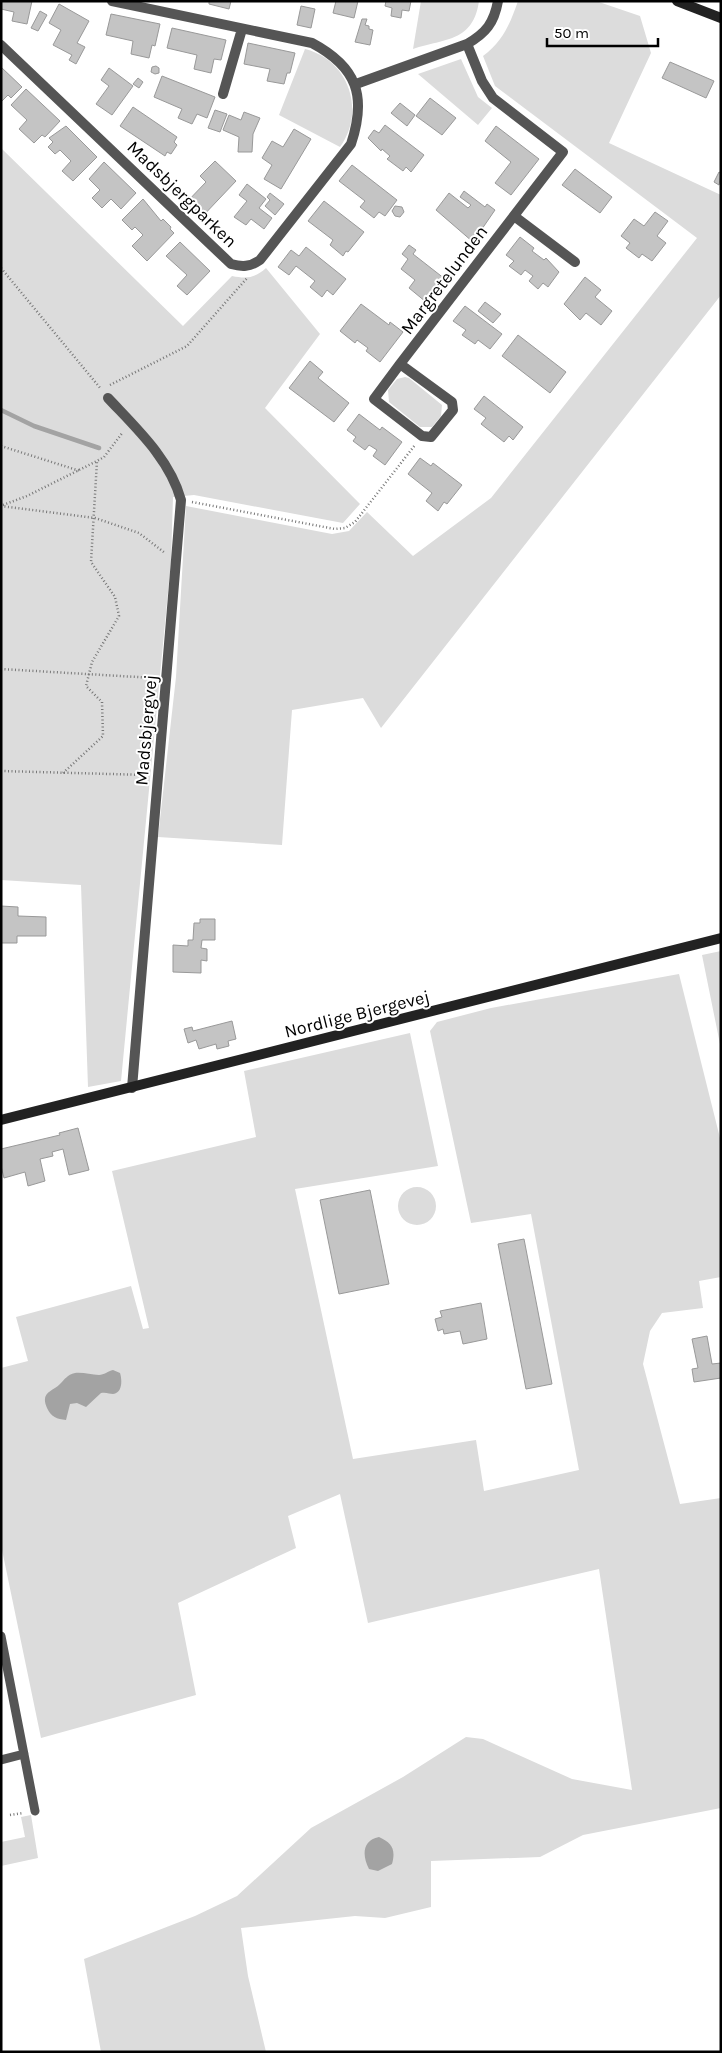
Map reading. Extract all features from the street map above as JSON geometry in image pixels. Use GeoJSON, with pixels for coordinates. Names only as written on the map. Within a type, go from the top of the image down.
{"type":"FeatureCollection","features":[{"type":"Feature","properties":{"kind":"street","name":"Madsbjergparken"},"geometry":{"type":"LineString","coordinates":[[1,45],[231,264],[247,266],[260,260],[351,144],[357,127],[359,109],[356,84],[346,68],[312,42],[112,1]]}},
{"type":"Feature","properties":{"kind":"street"},"geometry":{"type":"LineString","coordinates":[[356,84],[467,44],[482,36],[491,25],[498,1]]}},
{"type":"Feature","properties":{"kind":"street"},"geometry":{"type":"LineString","coordinates":[[677,1],[721,18]]}},
{"type":"Feature","properties":{"kind":"street"},"geometry":{"type":"LineString","coordinates":[[223,94],[242,29]]}},
{"type":"Feature","properties":{"kind":"street","name":"Margretelunden"},"geometry":{"type":"LineString","coordinates":[[422,436],[374,399],[562,152],[493,98],[482,81],[467,44]]}},
{"type":"Feature","properties":{"kind":"street"},"geometry":{"type":"LineString","coordinates":[[514,216],[575,262]]}},
{"type":"Feature","properties":{"kind":"street"},"geometry":{"type":"LineString","coordinates":[[400,364],[452,402],[453,410],[431,437],[422,436]]}},
{"type":"Feature","properties":{"kind":"street","name":"Madsbjergvej"},"geometry":{"type":"LineString","coordinates":[[105,394],[173,476],[181,500],[132,1088]]}},
{"type":"Feature","properties":{"kind":"street","name":"Nordlige Bjergevej"},"geometry":{"type":"LineString","coordinates":[[1,1120],[721,938]]}},
{"type":"Feature","properties":{"kind":"lane"},"geometry":{"type":"LineString","coordinates":[[1,1636],[35,1811]]}},
{"type":"Feature","properties":{"kind":"lane"},"geometry":{"type":"LineString","coordinates":[[1,1760],[24,1754]]}},
{"type":"Feature","properties":{"kind":"path"},"geometry":{"type":"LineString","coordinates":[[1,268],[105,394],[187,346],[248,278],[247,266]]}},
{"type":"Feature","properties":{"kind":"path"},"geometry":{"type":"LineString","coordinates":[[1,506],[27,496],[104,457],[130,422]]}},
{"type":"Feature","properties":{"kind":"path"},"geometry":{"type":"LineString","coordinates":[[181,500],[334,529],[345,528],[355,522],[422,436]]}},
{"type":"Feature","properties":{"kind":"path"},"geometry":{"type":"LineString","coordinates":[[1,446],[80,470]]}},
{"type":"Feature","properties":{"kind":"path"},"geometry":{"type":"LineString","coordinates":[[63,773],[103,736],[102,702],[86,686],[92,662],[119,616],[114,597],[90,562],[97,461]]}},
{"type":"Feature","properties":{"kind":"path"},"geometry":{"type":"LineString","coordinates":[[1,506],[94,518],[139,533],[176,562]]}},
{"type":"Feature","properties":{"kind":"path"},"geometry":{"type":"LineString","coordinates":[[1,669],[166,679]]}},
{"type":"Feature","properties":{"kind":"path"},"geometry":{"type":"LineString","coordinates":[[1,771],[158,775]]}},
{"type":"Feature","properties":{"kind":"shaded area"},"geometry":{"type":"Polygon","coordinates":[[[421,1],[479,1],[471,24],[464,31],[447,40],[413,49],[421,1]]]}},
{"type":"Feature","properties":{"kind":"shaded area"},"geometry":{"type":"Polygon","coordinates":[[[518,1],[596,1],[640,16],[651,53],[609,143],[721,195],[721,295],[381,728],[363,698],[292,710],[282,845],[158,837],[176,677],[186,506],[332,534],[349,531],[367,512],[413,556],[491,498],[697,238],[495,86],[483,56],[505,32],[518,1]]]}},
{"type":"Feature","properties":{"kind":"shaded area"},"geometry":{"type":"Polygon","coordinates":[[[305,49],[320,55],[333,64],[342,75],[349,89],[352,103],[352,118],[348,133],[340,147],[279,115],[305,49]]]}},
{"type":"Feature","properties":{"kind":"shaded area"},"geometry":{"type":"Polygon","coordinates":[[[461,59],[478,97],[492,108],[478,125],[418,74],[461,59]]]}},
{"type":"Feature","properties":{"kind":"shaded area"},"geometry":{"type":"Polygon","coordinates":[[[1,148],[183,326],[232,276],[250,277],[266,268],[320,334],[265,408],[360,504],[343,523],[194,495],[173,497],[171,561],[121,1081],[88,1087],[81,885],[1,880],[1,148]]]}},
{"type":"Feature","properties":{"kind":"shaded area"},"geometry":{"type":"Polygon","coordinates":[[[409,378],[442,405],[441,416],[432,427],[420,427],[389,402],[388,390],[397,379],[409,378]]]}},
{"type":"Feature","properties":{"kind":"shaded area"},"geometry":{"type":"Polygon","coordinates":[[[721,951],[721,1049],[702,955],[721,951]]]}},
{"type":"Feature","properties":{"kind":"shaded area"},"geometry":{"type":"Polygon","coordinates":[[[679,974],[721,1142],[721,1277],[699,1281],[703,1308],[662,1313],[650,1331],[643,1364],[680,1504],[721,1498],[721,1808],[583,1835],[540,1857],[431,1861],[431,1907],[385,1918],[355,1916],[241,1928],[248,1976],[266,2052],[101,2052],[84,1959],[195,1916],[237,1896],[311,1828],[403,1777],[466,1737],[483,1739],[572,1779],[632,1790],[599,1569],[368,1623],[340,1494],[288,1516],[296,1548],[178,1603],[196,1695],[41,1738],[1,1545],[1,1368],[28,1361],[16,1317],[131,1286],[143,1329],[149,1328],[112,1171],[256,1137],[244,1071],[410,1033],[438,1166],[295,1189],[353,1459],[476,1440],[484,1491],[579,1470],[531,1214],[471,1223],[430,1031],[437,1022],[491,1008],[679,974]]]}},
{"type":"Feature","properties":{"kind":"shaded area"},"geometry":{"type":"Polygon","coordinates":[[[417,1187],[431,1192],[436,1206],[431,1220],[417,1225],[403,1220],[398,1206],[403,1192],[417,1187]]]}},
{"type":"Feature","properties":{"kind":"shaded area"},"geometry":{"type":"Polygon","coordinates":[[[113,1370],[120,1373],[121,1385],[119,1391],[113,1394],[101,1393],[86,1407],[77,1403],[70,1404],[66,1420],[50,1414],[45,1403],[46,1395],[68,1376],[78,1373],[101,1375],[113,1370]]]}},
{"type":"Feature","properties":{"kind":"shaded area"},"geometry":{"type":"Polygon","coordinates":[[[31,1815],[38,1858],[1,1866],[1,1842],[25,1837],[21,1817],[31,1815]]]}},
{"type":"Feature","properties":{"kind":"shaded area"},"geometry":{"type":"Polygon","coordinates":[[[379,1837],[390,1844],[393,1854],[392,1864],[378,1871],[369,1869],[365,1859],[365,1849],[369,1841],[379,1837]]]}},
{"type":"Feature","properties":{"kind":"building"},"geometry":{"type":"Polygon","coordinates":[[[1,1],[32,1],[27,24],[12,21],[14,12],[1,9],[1,1]]]}},
{"type":"Feature","properties":{"kind":"building"},"geometry":{"type":"Polygon","coordinates":[[[209,1],[231,1],[229,9],[209,4],[209,1]]]}},
{"type":"Feature","properties":{"kind":"building"},"geometry":{"type":"Polygon","coordinates":[[[336,1],[358,1],[354,18],[333,13],[336,1]]]}},
{"type":"Feature","properties":{"kind":"building"},"geometry":{"type":"Polygon","coordinates":[[[386,1],[411,1],[409,11],[402,10],[401,18],[391,16],[392,8],[385,6],[386,1]]]}},
{"type":"Feature","properties":{"kind":"building"},"geometry":{"type":"Polygon","coordinates":[[[59,4],[89,21],[77,43],[85,47],[76,64],[69,60],[72,55],[53,45],[61,30],[49,23],[59,4]]]}},
{"type":"Feature","properties":{"kind":"building"},"geometry":{"type":"Polygon","coordinates":[[[301,6],[315,9],[311,28],[297,25],[301,6]]]}},
{"type":"Feature","properties":{"kind":"building"},"geometry":{"type":"Polygon","coordinates":[[[40,11],[47,15],[38,31],[31,28],[40,11]]]}},
{"type":"Feature","properties":{"kind":"building"},"geometry":{"type":"Polygon","coordinates":[[[111,14],[160,24],[155,46],[152,45],[149,58],[131,54],[133,41],[106,35],[111,14]]]}},
{"type":"Feature","properties":{"kind":"building"},"geometry":{"type":"Polygon","coordinates":[[[362,19],[367,19],[365,25],[373,30],[370,45],[355,42],[362,19]]]}},
{"type":"Feature","properties":{"kind":"building"},"geometry":{"type":"Polygon","coordinates":[[[172,28],[226,40],[221,60],[214,59],[211,73],[194,69],[197,55],[167,48],[172,28]]]}},
{"type":"Feature","properties":{"kind":"building"},"geometry":{"type":"Polygon","coordinates":[[[248,43],[295,53],[290,73],[287,73],[284,84],[267,81],[270,69],[244,64],[248,43]]]}},
{"type":"Feature","properties":{"kind":"building"},"geometry":{"type":"Polygon","coordinates":[[[670,62],[714,81],[706,98],[662,78],[670,62]]]}},
{"type":"Feature","properties":{"kind":"building"},"geometry":{"type":"Polygon","coordinates":[[[156,66],[159,68],[159,73],[155,74],[151,72],[152,67],[156,66]]]}},
{"type":"Feature","properties":{"kind":"building"},"geometry":{"type":"Polygon","coordinates":[[[1,67],[22,87],[11,98],[8,95],[1,102],[1,67]]]}},
{"type":"Feature","properties":{"kind":"building"},"geometry":{"type":"Polygon","coordinates":[[[109,68],[133,86],[112,115],[96,104],[109,86],[101,80],[109,68]]]}},
{"type":"Feature","properties":{"kind":"building"},"geometry":{"type":"Polygon","coordinates":[[[162,76],[215,97],[207,118],[197,114],[192,124],[178,118],[182,109],[154,97],[162,76]]]}},
{"type":"Feature","properties":{"kind":"building"},"geometry":{"type":"Polygon","coordinates":[[[138,78],[143,82],[139,88],[133,84],[138,78]]]}},
{"type":"Feature","properties":{"kind":"building"},"geometry":{"type":"Polygon","coordinates":[[[26,89],[60,121],[45,137],[42,135],[34,143],[19,129],[27,120],[11,105],[26,89]]]}},
{"type":"Feature","properties":{"kind":"building"},"geometry":{"type":"Polygon","coordinates":[[[430,98],[456,118],[442,135],[416,116],[430,98]]]}},
{"type":"Feature","properties":{"kind":"building"},"geometry":{"type":"Polygon","coordinates":[[[400,103],[415,115],[407,126],[391,113],[400,103]]]}},
{"type":"Feature","properties":{"kind":"building"},"geometry":{"type":"Polygon","coordinates":[[[133,107],[177,137],[174,142],[177,145],[171,154],[167,152],[165,156],[120,126],[133,107]]]}},
{"type":"Feature","properties":{"kind":"building"},"geometry":{"type":"Polygon","coordinates":[[[215,110],[227,114],[220,132],[208,128],[215,110]]]}},
{"type":"Feature","properties":{"kind":"building"},"geometry":{"type":"Polygon","coordinates":[[[244,112],[260,118],[253,134],[252,152],[238,152],[239,137],[223,130],[229,115],[241,120],[244,112]]]}},
{"type":"Feature","properties":{"kind":"building"},"geometry":{"type":"Polygon","coordinates":[[[385,125],[424,155],[411,172],[406,167],[403,171],[387,159],[390,156],[382,149],[381,151],[368,138],[374,130],[379,133],[385,125]]]}},
{"type":"Feature","properties":{"kind":"building"},"geometry":{"type":"Polygon","coordinates":[[[66,126],[97,157],[73,181],[62,171],[71,161],[60,150],[55,154],[48,147],[53,142],[49,138],[66,126]]]}},
{"type":"Feature","properties":{"kind":"building"},"geometry":{"type":"Polygon","coordinates":[[[496,126],[539,159],[511,195],[495,183],[511,162],[485,141],[496,126]]]}},
{"type":"Feature","properties":{"kind":"building"},"geometry":{"type":"Polygon","coordinates":[[[294,129],[311,139],[281,189],[264,179],[272,165],[262,158],[272,141],[283,147],[294,129]]]}},
{"type":"Feature","properties":{"kind":"building"},"geometry":{"type":"Polygon","coordinates":[[[215,161],[236,181],[200,219],[184,205],[206,182],[200,176],[215,161]]]}},
{"type":"Feature","properties":{"kind":"building"},"geometry":{"type":"Polygon","coordinates":[[[104,162],[136,193],[121,209],[111,199],[102,208],[92,198],[100,190],[89,179],[104,162]]]}},
{"type":"Feature","properties":{"kind":"building"},"geometry":{"type":"Polygon","coordinates":[[[352,165],[397,200],[385,216],[379,212],[374,218],[360,207],[365,201],[339,181],[352,165]]]}},
{"type":"Feature","properties":{"kind":"building"},"geometry":{"type":"Polygon","coordinates":[[[575,169],[612,197],[600,213],[562,185],[575,169]]]}},
{"type":"Feature","properties":{"kind":"building"},"geometry":{"type":"Polygon","coordinates":[[[719,172],[721,173],[719,185],[714,182],[719,172]]]}},
{"type":"Feature","properties":{"kind":"building"},"geometry":{"type":"Polygon","coordinates":[[[247,184],[266,199],[259,208],[272,218],[264,229],[251,219],[246,225],[234,217],[247,201],[239,195],[247,184]]]}},
{"type":"Feature","properties":{"kind":"building"},"geometry":{"type":"Polygon","coordinates":[[[464,191],[485,207],[487,204],[495,210],[473,242],[436,210],[449,193],[468,208],[471,205],[460,197],[464,191]]]}},
{"type":"Feature","properties":{"kind":"building"},"geometry":{"type":"Polygon","coordinates":[[[270,193],[284,204],[275,215],[265,206],[270,200],[267,197],[270,193]]]}},
{"type":"Feature","properties":{"kind":"building"},"geometry":{"type":"Polygon","coordinates":[[[143,199],[161,221],[163,219],[171,227],[170,229],[174,233],[147,261],[132,246],[143,235],[135,227],[132,230],[122,220],[143,199]]]}},
{"type":"Feature","properties":{"kind":"building"},"geometry":{"type":"Polygon","coordinates":[[[324,201],[364,232],[343,256],[330,245],[333,240],[308,221],[324,201]]]}},
{"type":"Feature","properties":{"kind":"building"},"geometry":{"type":"Polygon","coordinates":[[[395,206],[402,207],[404,212],[400,217],[395,216],[392,211],[395,206]]]}},
{"type":"Feature","properties":{"kind":"building"},"geometry":{"type":"Polygon","coordinates":[[[655,212],[668,221],[657,236],[666,243],[652,261],[642,254],[639,258],[626,248],[630,243],[621,236],[634,219],[644,226],[655,212]]]}},
{"type":"Feature","properties":{"kind":"building"},"geometry":{"type":"Polygon","coordinates":[[[520,237],[534,248],[532,251],[544,260],[546,258],[559,272],[548,287],[543,283],[538,289],[529,281],[533,276],[525,270],[521,275],[509,266],[514,261],[506,255],[520,237]]]}},
{"type":"Feature","properties":{"kind":"building"},"geometry":{"type":"Polygon","coordinates":[[[180,242],[210,271],[187,295],[177,286],[187,275],[166,256],[180,242]]]}},
{"type":"Feature","properties":{"kind":"building"},"geometry":{"type":"Polygon","coordinates":[[[409,245],[416,250],[413,254],[445,279],[426,302],[409,288],[415,280],[401,269],[408,259],[402,254],[409,245]]]}},
{"type":"Feature","properties":{"kind":"building"},"geometry":{"type":"Polygon","coordinates":[[[306,247],[346,279],[333,295],[327,290],[322,297],[310,287],[315,281],[296,266],[289,275],[278,267],[291,250],[299,256],[306,247]]]}},
{"type":"Feature","properties":{"kind":"building"},"geometry":{"type":"Polygon","coordinates":[[[585,277],[601,290],[595,297],[612,311],[601,325],[586,313],[580,320],[564,304],[585,277]]]}},
{"type":"Feature","properties":{"kind":"building"},"geometry":{"type":"Polygon","coordinates":[[[485,302],[501,314],[493,323],[478,311],[485,302]]]}},
{"type":"Feature","properties":{"kind":"building"},"geometry":{"type":"Polygon","coordinates":[[[361,304],[389,325],[390,322],[403,332],[380,362],[366,351],[368,348],[357,340],[355,343],[340,331],[361,304]]]}},
{"type":"Feature","properties":{"kind":"building"},"geometry":{"type":"Polygon","coordinates":[[[465,306],[502,334],[490,349],[478,340],[475,344],[462,335],[466,330],[453,321],[465,306]]]}},
{"type":"Feature","properties":{"kind":"building"},"geometry":{"type":"Polygon","coordinates":[[[518,335],[566,372],[550,393],[502,356],[518,335]]]}},
{"type":"Feature","properties":{"kind":"building"},"geometry":{"type":"Polygon","coordinates":[[[310,361],[323,372],[318,378],[349,403],[334,422],[289,388],[310,361]]]}},
{"type":"Feature","properties":{"kind":"building"},"geometry":{"type":"Polygon","coordinates":[[[484,396],[523,427],[513,440],[509,436],[504,442],[481,424],[486,418],[474,409],[484,396]]]}},
{"type":"Feature","properties":{"kind":"building"},"geometry":{"type":"Polygon","coordinates":[[[359,414],[380,430],[382,427],[402,442],[385,465],[373,456],[377,450],[369,445],[365,450],[353,441],[356,437],[347,430],[359,414]]]}},
{"type":"Feature","properties":{"kind":"building"},"geometry":{"type":"Polygon","coordinates":[[[420,458],[431,466],[433,463],[462,485],[447,504],[444,502],[438,511],[426,501],[432,493],[408,474],[420,458]]]}},
{"type":"Feature","properties":{"kind":"building"},"geometry":{"type":"Polygon","coordinates":[[[1,906],[18,907],[18,916],[46,917],[46,936],[17,936],[17,943],[1,943],[1,906]]]}},
{"type":"Feature","properties":{"kind":"building"},"geometry":{"type":"Polygon","coordinates":[[[200,919],[215,919],[215,940],[202,940],[201,948],[207,949],[207,961],[201,960],[201,973],[173,972],[173,945],[188,946],[188,940],[193,940],[194,923],[200,923],[200,919]]]}},
{"type":"Feature","properties":{"kind":"building"},"geometry":{"type":"Polygon","coordinates":[[[232,1021],[236,1039],[228,1041],[229,1046],[217,1049],[216,1044],[199,1049],[196,1040],[188,1043],[184,1029],[192,1027],[193,1031],[232,1021]]]}},
{"type":"Feature","properties":{"kind":"building"},"geometry":{"type":"Polygon","coordinates":[[[78,1128],[89,1170],[69,1175],[63,1149],[52,1152],[53,1156],[40,1159],[45,1181],[28,1186],[25,1172],[4,1178],[1,1166],[1,1149],[60,1135],[59,1133],[78,1128]]]}},
{"type":"Feature","properties":{"kind":"building"},"geometry":{"type":"Polygon","coordinates":[[[370,1190],[389,1284],[339,1294],[320,1200],[370,1190]]]}},
{"type":"Feature","properties":{"kind":"building"},"geometry":{"type":"Polygon","coordinates":[[[524,1239],[552,1384],[526,1389],[498,1244],[524,1239]]]}},
{"type":"Feature","properties":{"kind":"building"},"geometry":{"type":"Polygon","coordinates":[[[481,1303],[487,1339],[463,1344],[460,1331],[444,1334],[443,1329],[438,1331],[435,1319],[442,1317],[440,1311],[481,1303]]]}},
{"type":"Feature","properties":{"kind":"building"},"geometry":{"type":"Polygon","coordinates":[[[707,1336],[712,1364],[721,1363],[721,1378],[694,1382],[692,1369],[698,1368],[692,1339],[707,1336]]]}},
{"type":"Feature","properties":{"kind":"waterway"},"geometry":{"type":"LineString","coordinates":[[1,410],[34,426],[99,448]]}}]}
